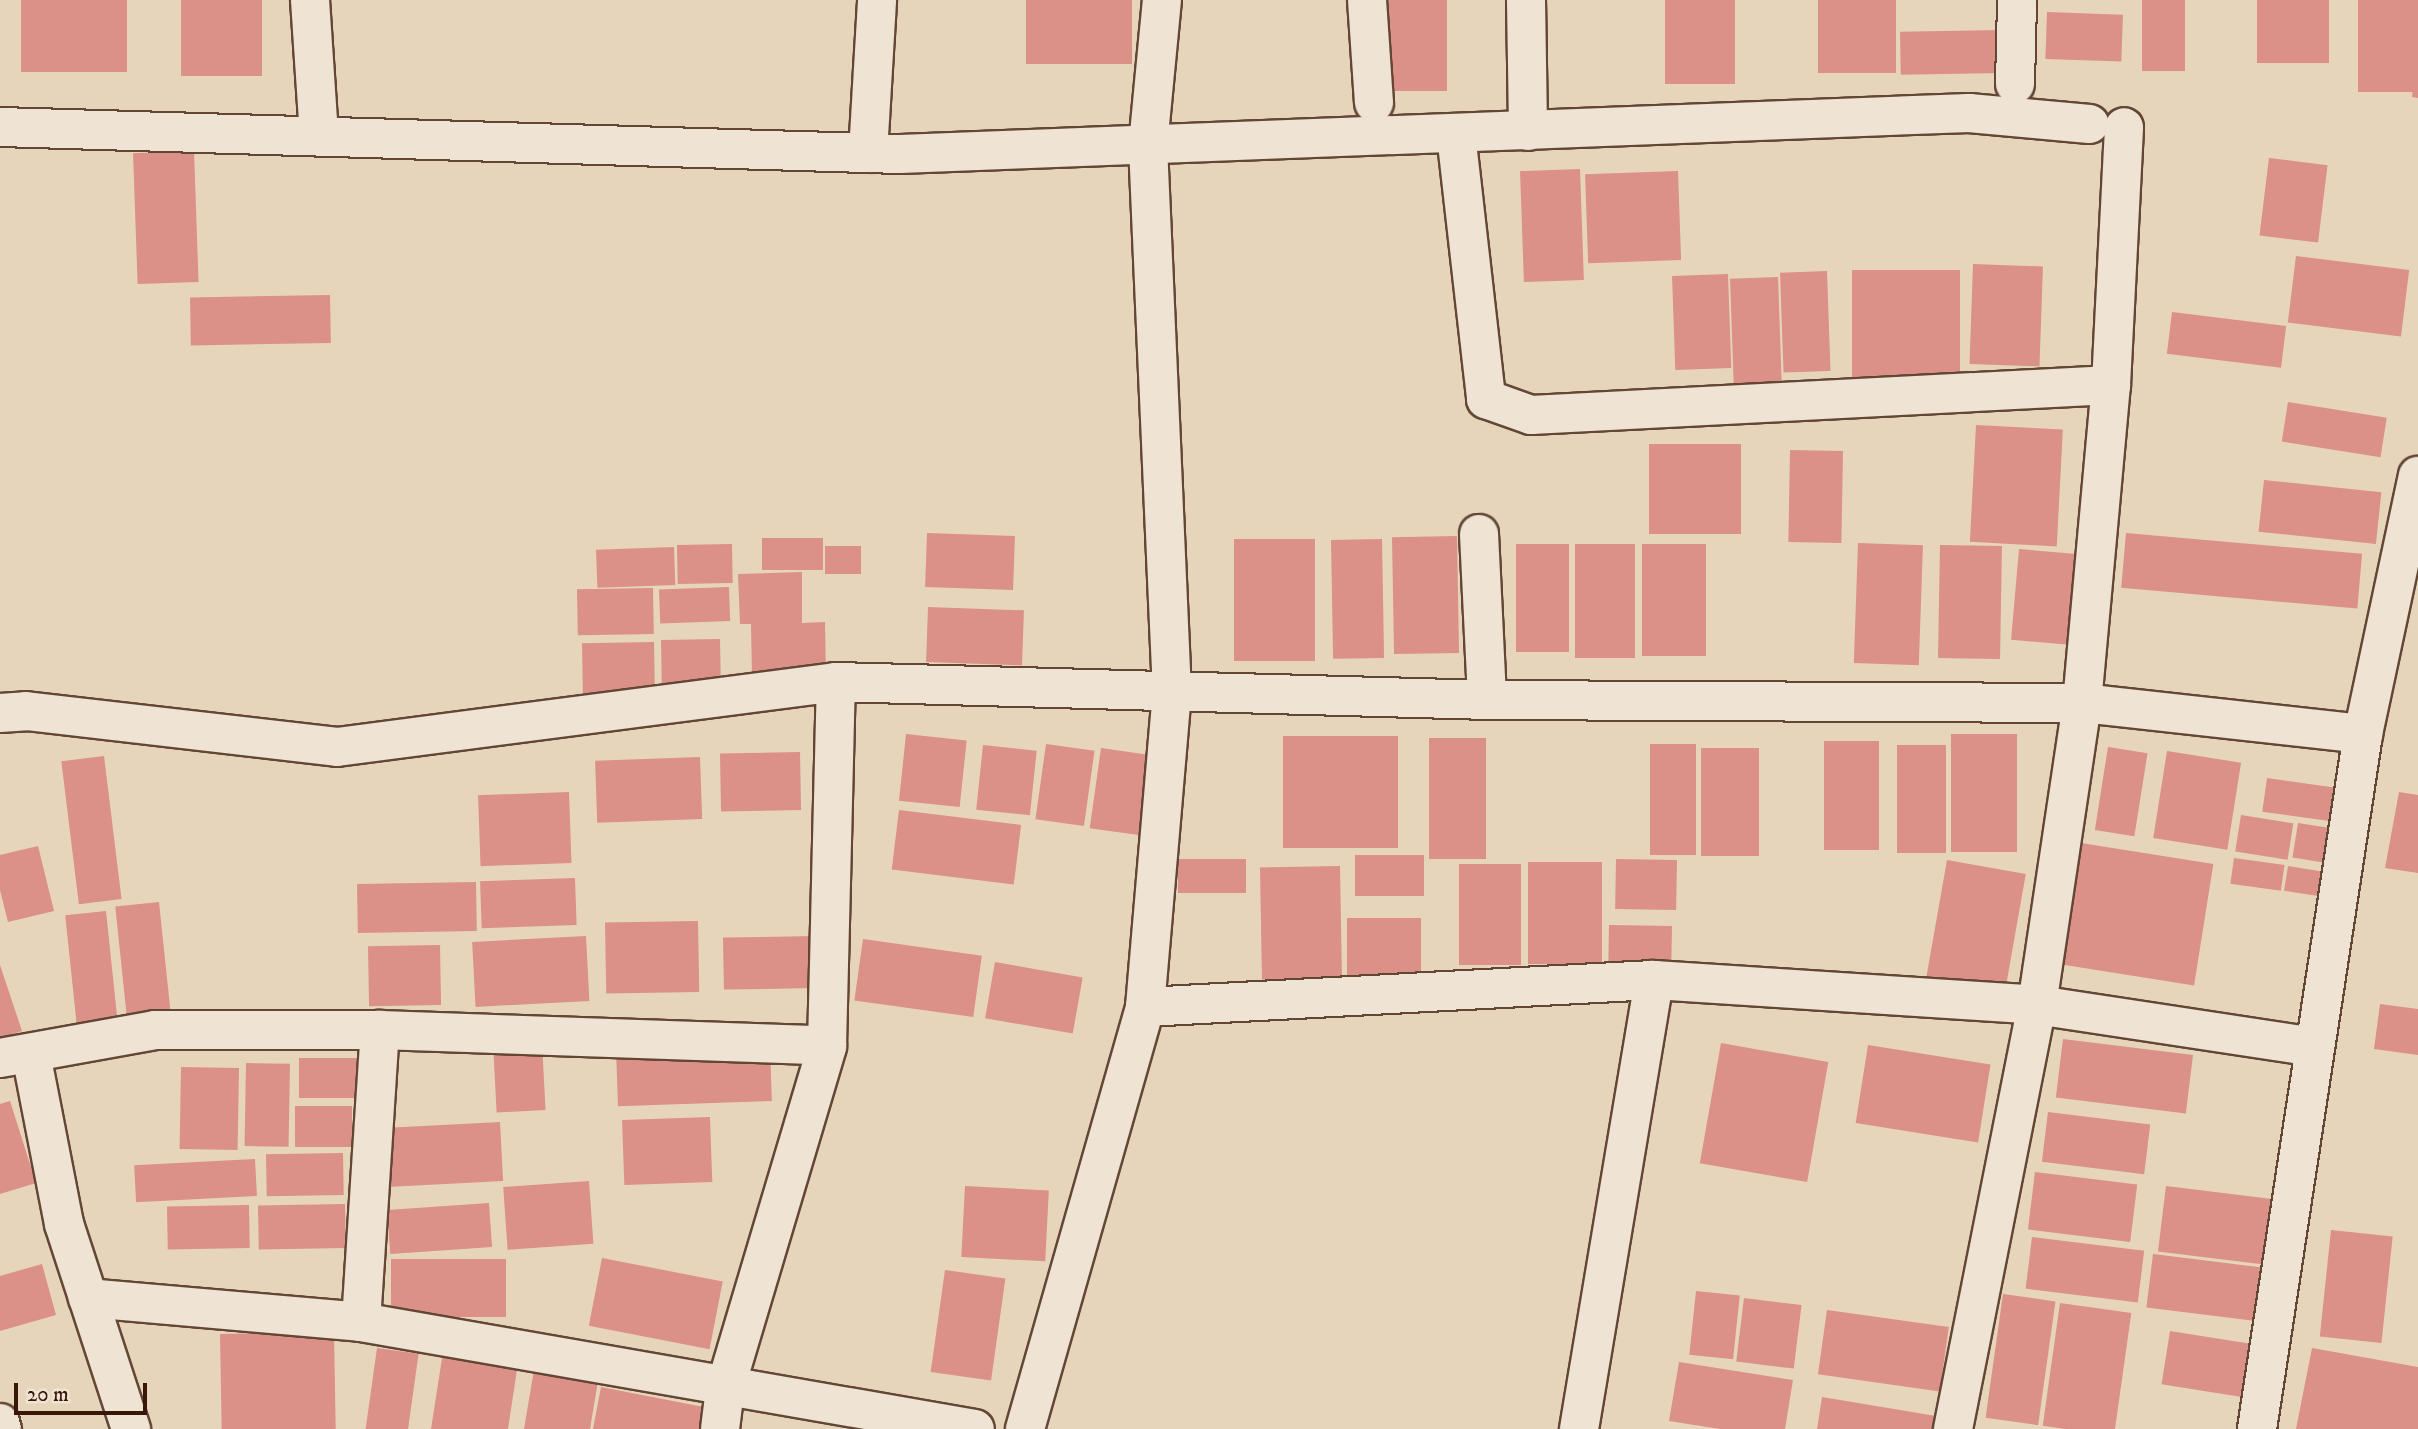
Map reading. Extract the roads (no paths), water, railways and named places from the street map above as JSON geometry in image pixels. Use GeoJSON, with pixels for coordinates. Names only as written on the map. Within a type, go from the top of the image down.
{"type":"FeatureCollection","features":[{"type":"Feature","properties":{"kind":"street"},"geometry":{"type":"LineString","coordinates":[[310,0],[319,136]]}},
{"type":"Feature","properties":{"kind":"street"},"geometry":{"type":"LineString","coordinates":[[868,153],[877,0]]}},
{"type":"Feature","properties":{"kind":"street"},"geometry":{"type":"LineString","coordinates":[[1025,1429],[1145,1007],[1172,693],[1148,145],[1162,0]]}},
{"type":"Feature","properties":{"kind":"street"},"geometry":{"type":"LineString","coordinates":[[1367,0],[1374,103]]}},
{"type":"Feature","properties":{"kind":"street"},"geometry":{"type":"LineString","coordinates":[[1526,0],[1528,131]]}},
{"type":"Feature","properties":{"kind":"street"},"geometry":{"type":"LineString","coordinates":[[2015,84],[2017,0]]}},
{"type":"Feature","properties":{"kind":"street"},"geometry":{"type":"LineString","coordinates":[[0,127],[868,153],[1456,134],[1969,113],[2106,125],[2111,385],[2082,703],[2037,1005],[1952,1429]]}},
{"type":"Feature","properties":{"kind":"street"},"geometry":{"type":"LineString","coordinates":[[1456,134],[1486,399],[1531,415],[2111,385]]}},
{"type":"Feature","properties":{"kind":"street"},"geometry":{"type":"LineString","coordinates":[[2257,1429],[2363,734],[2418,476]]}},
{"type":"Feature","properties":{"kind":"street"},"geometry":{"type":"LineString","coordinates":[[1479,534],[1487,700]]}},
{"type":"Feature","properties":{"kind":"street"},"geometry":{"type":"LineString","coordinates":[[720,1429],[725,1389],[827,1046],[836,682]]}},
{"type":"Feature","properties":{"kind":"street"},"geometry":{"type":"LineString","coordinates":[[0,713],[26,711],[337,747],[836,682],[1487,700],[2082,703],[2363,734]]}},
{"type":"Feature","properties":{"kind":"street"},"geometry":{"type":"LineString","coordinates":[[1145,1007],[1654,980],[2037,1005],[2314,1047]]}},
{"type":"Feature","properties":{"kind":"street"},"geometry":{"type":"LineString","coordinates":[[1579,1429],[1654,980]]}},
{"type":"Feature","properties":{"kind":"street"},"geometry":{"type":"LineString","coordinates":[[131,1429],[64,1224],[15,1056],[155,1030],[380,1030],[827,1046]]}},
{"type":"Feature","properties":{"kind":"street"},"geometry":{"type":"LineString","coordinates":[[362,1322],[380,1030]]}},
{"type":"Feature","properties":{"kind":"street"},"geometry":{"type":"LineString","coordinates":[[88,1298],[362,1322],[725,1389],[975,1429]]}},
{"type":"Feature","properties":{"kind":"street"},"geometry":{"type":"LineString","coordinates":[[0,1423],[2,1429]]}}]}
